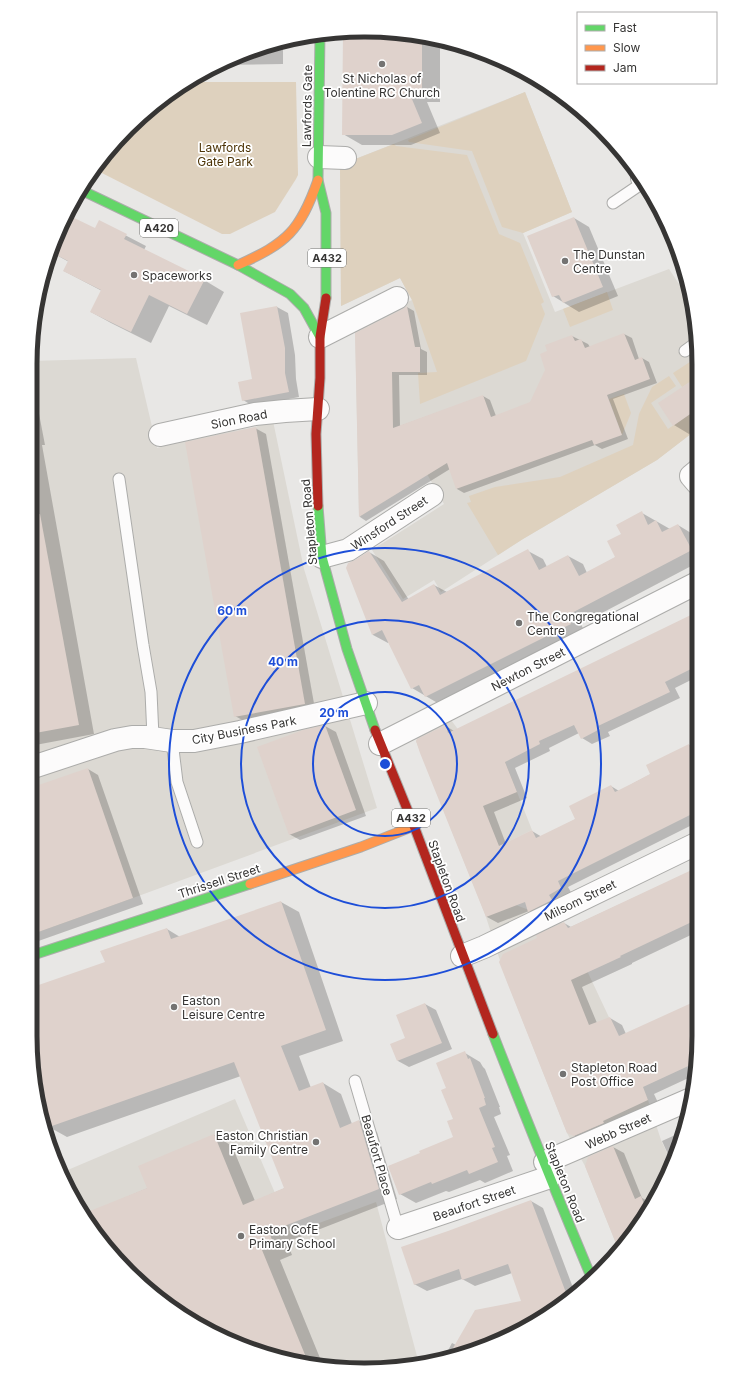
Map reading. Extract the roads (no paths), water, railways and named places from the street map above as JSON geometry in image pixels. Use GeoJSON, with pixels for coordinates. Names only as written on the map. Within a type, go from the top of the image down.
{"type":"FeatureCollection","features":[{"type":"Feature","properties":{"kind":"main road","name":"Lawfords Gate"},"geometry":{"type":"LineString","coordinates":[[318,180],[320,40]]}},
{"type":"Feature","properties":{"kind":"main road"},"geometry":{"type":"LineString","coordinates":[[238,265],[267,251],[283,241],[295,229],[306,210],[318,180]]}},
{"type":"Feature","properties":{"kind":"main road","name":"A432"},"geometry":{"type":"LineString","coordinates":[[318,180],[326,213],[327,263],[326,305],[320,337]]}},
{"type":"Feature","properties":{"kind":"main road","name":"A420"},"geometry":{"type":"LineString","coordinates":[[86,192],[238,265]]}},
{"type":"Feature","properties":{"kind":"main road","name":"A432"},"geometry":{"type":"LineString","coordinates":[[238,265],[290,294],[304,308],[320,337]]}},
{"type":"Feature","properties":{"kind":"main road","name":"Stapleton Road"},"geometry":{"type":"LineString","coordinates":[[320,337],[320,378],[316,434],[317,499],[322,557],[347,649],[380,744],[414,826],[462,956],[520,1104],[590,1273]]}},
{"type":"Feature","properties":{"kind":"main road","name":"Thrissell Street"},"geometry":{"type":"LineString","coordinates":[[37,954],[361,847],[414,826]]}},
{"type":"Feature","properties":{"kind":"street"},"geometry":{"type":"LineString","coordinates":[[318,157],[345,158]]}},
{"type":"Feature","properties":{"kind":"street"},"geometry":{"type":"LineString","coordinates":[[320,337],[397,298]]}},
{"type":"Feature","properties":{"kind":"street","name":"Sion Road"},"geometry":{"type":"LineString","coordinates":[[160,435],[255,414],[285,410],[318,409]]}},
{"type":"Feature","properties":{"kind":"street","name":"Winsford Street"},"geometry":{"type":"LineString","coordinates":[[322,557],[348,550],[432,495]]}},
{"type":"Feature","properties":{"kind":"street","name":"Newton Street"},"geometry":{"type":"LineString","coordinates":[[380,744],[692,586]]}},
{"type":"Feature","properties":{"kind":"street","name":"City Business Park"},"geometry":{"type":"LineString","coordinates":[[37,766],[115,740],[132,737],[194,740],[232,734],[366,703]]}},
{"type":"Feature","properties":{"kind":"street","name":"Milsom Street"},"geometry":{"type":"LineString","coordinates":[[462,956],[692,846]]}},
{"type":"Feature","properties":{"kind":"street","name":"Webb Street"},"geometry":{"type":"LineString","coordinates":[[548,1170],[685,1102]]}},
{"type":"Feature","properties":{"kind":"street","name":"Beaufort Street"},"geometry":{"type":"LineString","coordinates":[[398,1228],[548,1170]]}},
{"type":"Feature","properties":{"kind":"lane"},"geometry":{"type":"LineString","coordinates":[[614,203],[639,186]]}},
{"type":"Feature","properties":{"kind":"lane"},"geometry":{"type":"LineString","coordinates":[[685,351],[691,347]]}},
{"type":"Feature","properties":{"kind":"lane"},"geometry":{"type":"LineString","coordinates":[[119,479],[151,692],[162,739],[197,842]]}},
{"type":"Feature","properties":{"kind":"lane","name":"Beaufort Place"},"geometry":{"type":"LineString","coordinates":[[355,1081],[398,1228]]}},
{"type":"Feature","properties":{"kind":"place","name":"St Nicholas of Tolentine RC Church"},"geometry":{"type":"Point","coordinates":[382,64]}},
{"type":"Feature","properties":{"kind":"place","name":"The Dunstan Centre"},"geometry":{"type":"Point","coordinates":[565,261]}},
{"type":"Feature","properties":{"kind":"place","name":"Spaceworks"},"geometry":{"type":"Point","coordinates":[134,275]}},
{"type":"Feature","properties":{"kind":"place","name":"The Congregational Centre"},"geometry":{"type":"Point","coordinates":[519,623]}},
{"type":"Feature","properties":{"kind":"place","name":"Easton Leisure Centre"},"geometry":{"type":"Point","coordinates":[174,1007]}},
{"type":"Feature","properties":{"kind":"place","name":"Stapleton Road Post Office"},"geometry":{"type":"Point","coordinates":[563,1074]}},
{"type":"Feature","properties":{"kind":"place","name":"Easton Christian Family Centre"},"geometry":{"type":"Point","coordinates":[316,1142]}},
{"type":"Feature","properties":{"kind":"place","name":"Easton CofE Primary School"},"geometry":{"type":"Point","coordinates":[241,1236]}},
{"type":"Feature","properties":{"kind":"park label","name":"Lawfords Gate Park"},"geometry":{"type":"Point","coordinates":[225,154]}}]}
